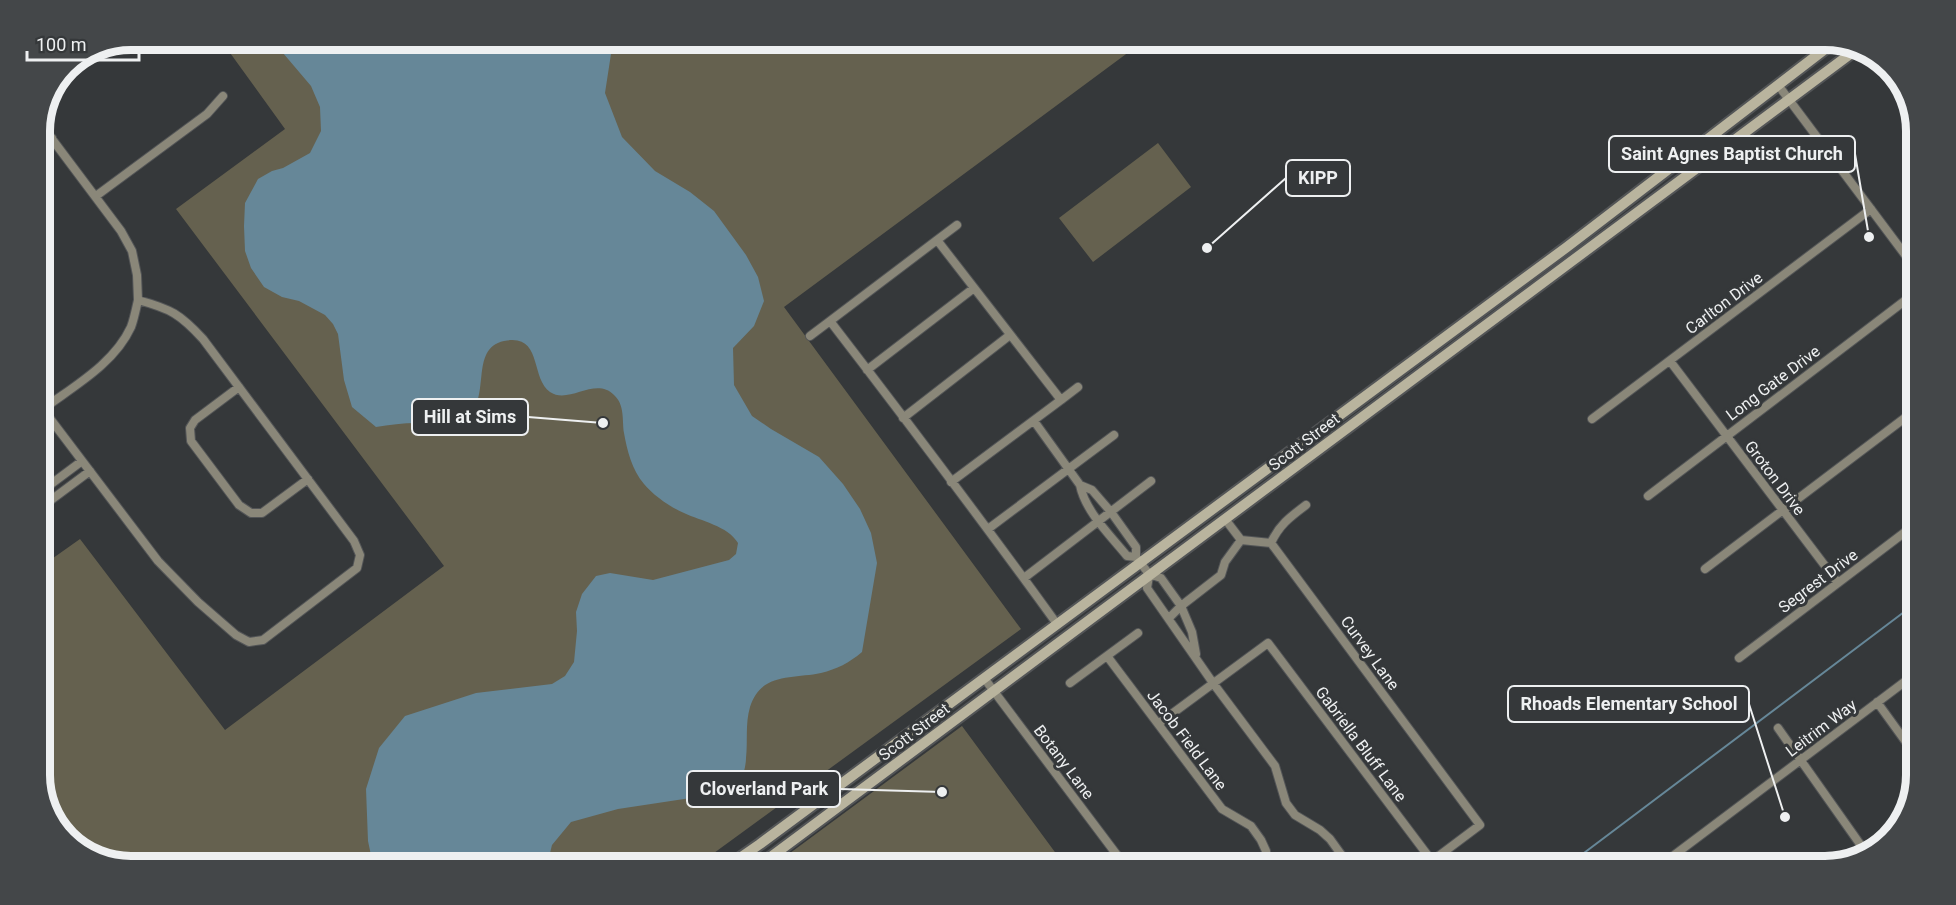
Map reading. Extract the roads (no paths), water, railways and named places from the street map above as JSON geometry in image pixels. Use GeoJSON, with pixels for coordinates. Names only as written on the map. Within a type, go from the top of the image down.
{"type":"FeatureCollection","features":[{"type":"Feature","properties":{"kind":"main road","name":"Scott Street"},"geometry":{"type":"LineString","coordinates":[[743,856],[1057,624],[1139,560],[1276,463],[1567,247],[1824,50]]}},
{"type":"Feature","properties":{"kind":"main road","name":"Scott Street"},"geometry":{"type":"LineString","coordinates":[[774,856],[1149,574],[1387,400],[1851,54]]}},
{"type":"Feature","properties":{"kind":"main road"},"geometry":{"type":"LineString","coordinates":[[1567,247],[1577,259]]}},
{"type":"Feature","properties":{"kind":"main road"},"geometry":{"type":"LineString","coordinates":[[1378,387],[1387,400]]}},
{"type":"Feature","properties":{"kind":"main road"},"geometry":{"type":"LineString","coordinates":[[1276,463],[1285,475]]}},
{"type":"Feature","properties":{"kind":"main road"},"geometry":{"type":"LineString","coordinates":[[873,760],[883,774]]}},
{"type":"Feature","properties":{"kind":"street"},"geometry":{"type":"LineString","coordinates":[[1778,85],[1906,256]]}},
{"type":"Feature","properties":{"kind":"street"},"geometry":{"type":"LineString","coordinates":[[96,196],[207,114],[223,96]]}},
{"type":"Feature","properties":{"kind":"street"},"geometry":{"type":"LineString","coordinates":[[50,136],[121,231],[132,251],[137,275],[138,300],[131,326],[122,343],[109,359],[50,401]]}},
{"type":"Feature","properties":{"kind":"street","name":"Carlton Drive"},"geometry":{"type":"LineString","coordinates":[[1592,419],[1871,209]]}},
{"type":"Feature","properties":{"kind":"street"},"geometry":{"type":"LineString","coordinates":[[810,336],[957,225]]}},
{"type":"Feature","properties":{"kind":"street"},"geometry":{"type":"LineString","coordinates":[[937,240],[1060,400]]}},
{"type":"Feature","properties":{"kind":"street"},"geometry":{"type":"LineString","coordinates":[[867,370],[974,288]]}},
{"type":"Feature","properties":{"kind":"street"},"geometry":{"type":"LineString","coordinates":[[50,419],[158,561],[198,602],[236,635],[249,642],[262,639],[357,568],[360,555],[354,541],[203,339],[184,318],[161,306],[138,300]]}},
{"type":"Feature","properties":{"kind":"street","name":"Long Gate Drive"},"geometry":{"type":"LineString","coordinates":[[1648,496],[1906,300]]}},
{"type":"Feature","properties":{"kind":"street"},"geometry":{"type":"LineString","coordinates":[[830,321],[1057,624]]}},
{"type":"Feature","properties":{"kind":"street"},"geometry":{"type":"LineString","coordinates":[[903,418],[1010,335]]}},
{"type":"Feature","properties":{"kind":"street","name":"Groton Drive"},"geometry":{"type":"LineString","coordinates":[[1670,361],[1838,583]]}},
{"type":"Feature","properties":{"kind":"street"},"geometry":{"type":"LineString","coordinates":[[239,387],[195,420],[190,428],[191,441],[239,506],[251,513],[262,513],[308,479]]}},
{"type":"Feature","properties":{"kind":"street"},"geometry":{"type":"LineString","coordinates":[[951,482],[1078,387]]}},
{"type":"Feature","properties":{"kind":"street"},"geometry":{"type":"LineString","coordinates":[[1705,569],[1906,417]]}},
{"type":"Feature","properties":{"kind":"street"},"geometry":{"type":"LineString","coordinates":[[1034,421],[1080,485],[1083,497],[1099,520],[1127,556],[1139,560]]}},
{"type":"Feature","properties":{"kind":"street"},"geometry":{"type":"LineString","coordinates":[[988,530],[1114,435]]}},
{"type":"Feature","properties":{"kind":"street"},"geometry":{"type":"LineString","coordinates":[[50,485],[82,461]]}},
{"type":"Feature","properties":{"kind":"street"},"geometry":{"type":"LineString","coordinates":[[50,499],[90,471]]}},
{"type":"Feature","properties":{"kind":"street"},"geometry":{"type":"LineString","coordinates":[[1024,578],[1151,481]]}},
{"type":"Feature","properties":{"kind":"street"},"geometry":{"type":"LineString","coordinates":[[1080,485],[1092,490],[1111,512],[1136,547],[1139,560],[1149,574],[1161,578],[1181,606],[1192,632],[1197,659]]}},
{"type":"Feature","properties":{"kind":"street"},"geometry":{"type":"LineString","coordinates":[[1225,519],[1241,540],[1271,543],[1283,522],[1306,505]]}},
{"type":"Feature","properties":{"kind":"street"},"geometry":{"type":"LineString","coordinates":[[1113,538],[1123,529]]}},
{"type":"Feature","properties":{"kind":"street","name":"Segrest Drive"},"geometry":{"type":"LineString","coordinates":[[1739,658],[1906,531]]}},
{"type":"Feature","properties":{"kind":"street"},"geometry":{"type":"LineString","coordinates":[[1169,618],[1221,575],[1225,562],[1241,540]]}},
{"type":"Feature","properties":{"kind":"street","name":"Curvey Lane"},"geometry":{"type":"LineString","coordinates":[[1271,543],[1480,825],[1439,856]]}},
{"type":"Feature","properties":{"kind":"street"},"geometry":{"type":"LineString","coordinates":[[1149,574],[1147,588],[1213,683],[1275,766],[1286,804],[1294,814],[1330,839],[1342,856]]}},
{"type":"Feature","properties":{"kind":"street"},"geometry":{"type":"LineString","coordinates":[[1070,683],[1138,633]]}},
{"type":"Feature","properties":{"kind":"street","name":"Gabriella Bluff Lane"},"geometry":{"type":"LineString","coordinates":[[1213,683],[1268,643],[1425,856]]}},
{"type":"Feature","properties":{"kind":"street","name":"Jacob Field Lane"},"geometry":{"type":"LineString","coordinates":[[1107,656],[1222,809],[1251,826],[1261,840],[1266,856]]}},
{"type":"Feature","properties":{"kind":"street","name":"Botany Lane"},"geometry":{"type":"LineString","coordinates":[[984,678],[1118,856]]}},
{"type":"Feature","properties":{"kind":"street","name":"Leitrim Way"},"geometry":{"type":"LineString","coordinates":[[1679,856],[1800,760],[1906,681]]}},
{"type":"Feature","properties":{"kind":"street"},"geometry":{"type":"LineString","coordinates":[[1158,724],[1213,683]]}},
{"type":"Feature","properties":{"kind":"street"},"geometry":{"type":"LineString","coordinates":[[1877,702],[1906,742]]}},
{"type":"Feature","properties":{"kind":"street"},"geometry":{"type":"LineString","coordinates":[[1778,729],[1862,847]]}},
{"type":"Feature","properties":{"kind":"street"},"geometry":{"type":"LineString","coordinates":[[760,844],[767,856]]}},
{"type":"Feature","properties":{"kind":"water"},"geometry":{"type":"Polygon","coordinates":[[[282,50],[612,50],[605,93],[622,137],[655,171],[690,192],[714,211],[746,255],[758,277],[764,301],[754,326],[733,348],[734,385],[752,416],[819,457],[843,484],[860,509],[871,533],[877,563],[862,652],[832,670],[779,679],[762,688],[755,696],[748,713],[746,761],[742,781],[730,790],[618,809],[571,822],[552,845],[549,856],[371,856],[368,841],[366,789],[379,748],[405,716],[476,693],[552,684],[565,676],[574,662],[576,612],[582,594],[596,576],[610,573],[653,580],[729,560],[736,554],[738,543],[734,537],[721,528],[668,504],[644,484],[631,460],[620,403],[614,395],[599,388],[565,395],[550,392],[540,377],[530,350],[525,344],[516,340],[504,341],[493,346],[487,354],[483,364],[478,400],[473,411],[458,425],[412,423],[376,427],[352,407],[344,380],[338,334],[333,324],[325,315],[299,301],[282,297],[264,287],[251,268],[245,251],[245,203],[258,179],[310,153],[321,131],[320,107],[311,86],[282,50]]]}},
{"type":"Feature","properties":{"kind":"waterway"},"geometry":{"type":"LineString","coordinates":[[1580,856],[1906,611]]}},
{"type":"Feature","properties":{"kind":"place","name":"Saint Agnes Baptist Church"},"geometry":{"type":"Point","coordinates":[1869,237]}},
{"type":"Feature","properties":{"kind":"place","name":"KIPP"},"geometry":{"type":"Point","coordinates":[1207,248]}},
{"type":"Feature","properties":{"kind":"place","name":"Hill at Sims"},"geometry":{"type":"Point","coordinates":[603,423]}},
{"type":"Feature","properties":{"kind":"place","name":"Cloverland Park"},"geometry":{"type":"Point","coordinates":[942,792]}},
{"type":"Feature","properties":{"kind":"place","name":"Rhoads Elementary School"},"geometry":{"type":"Point","coordinates":[1785,817]}}]}
